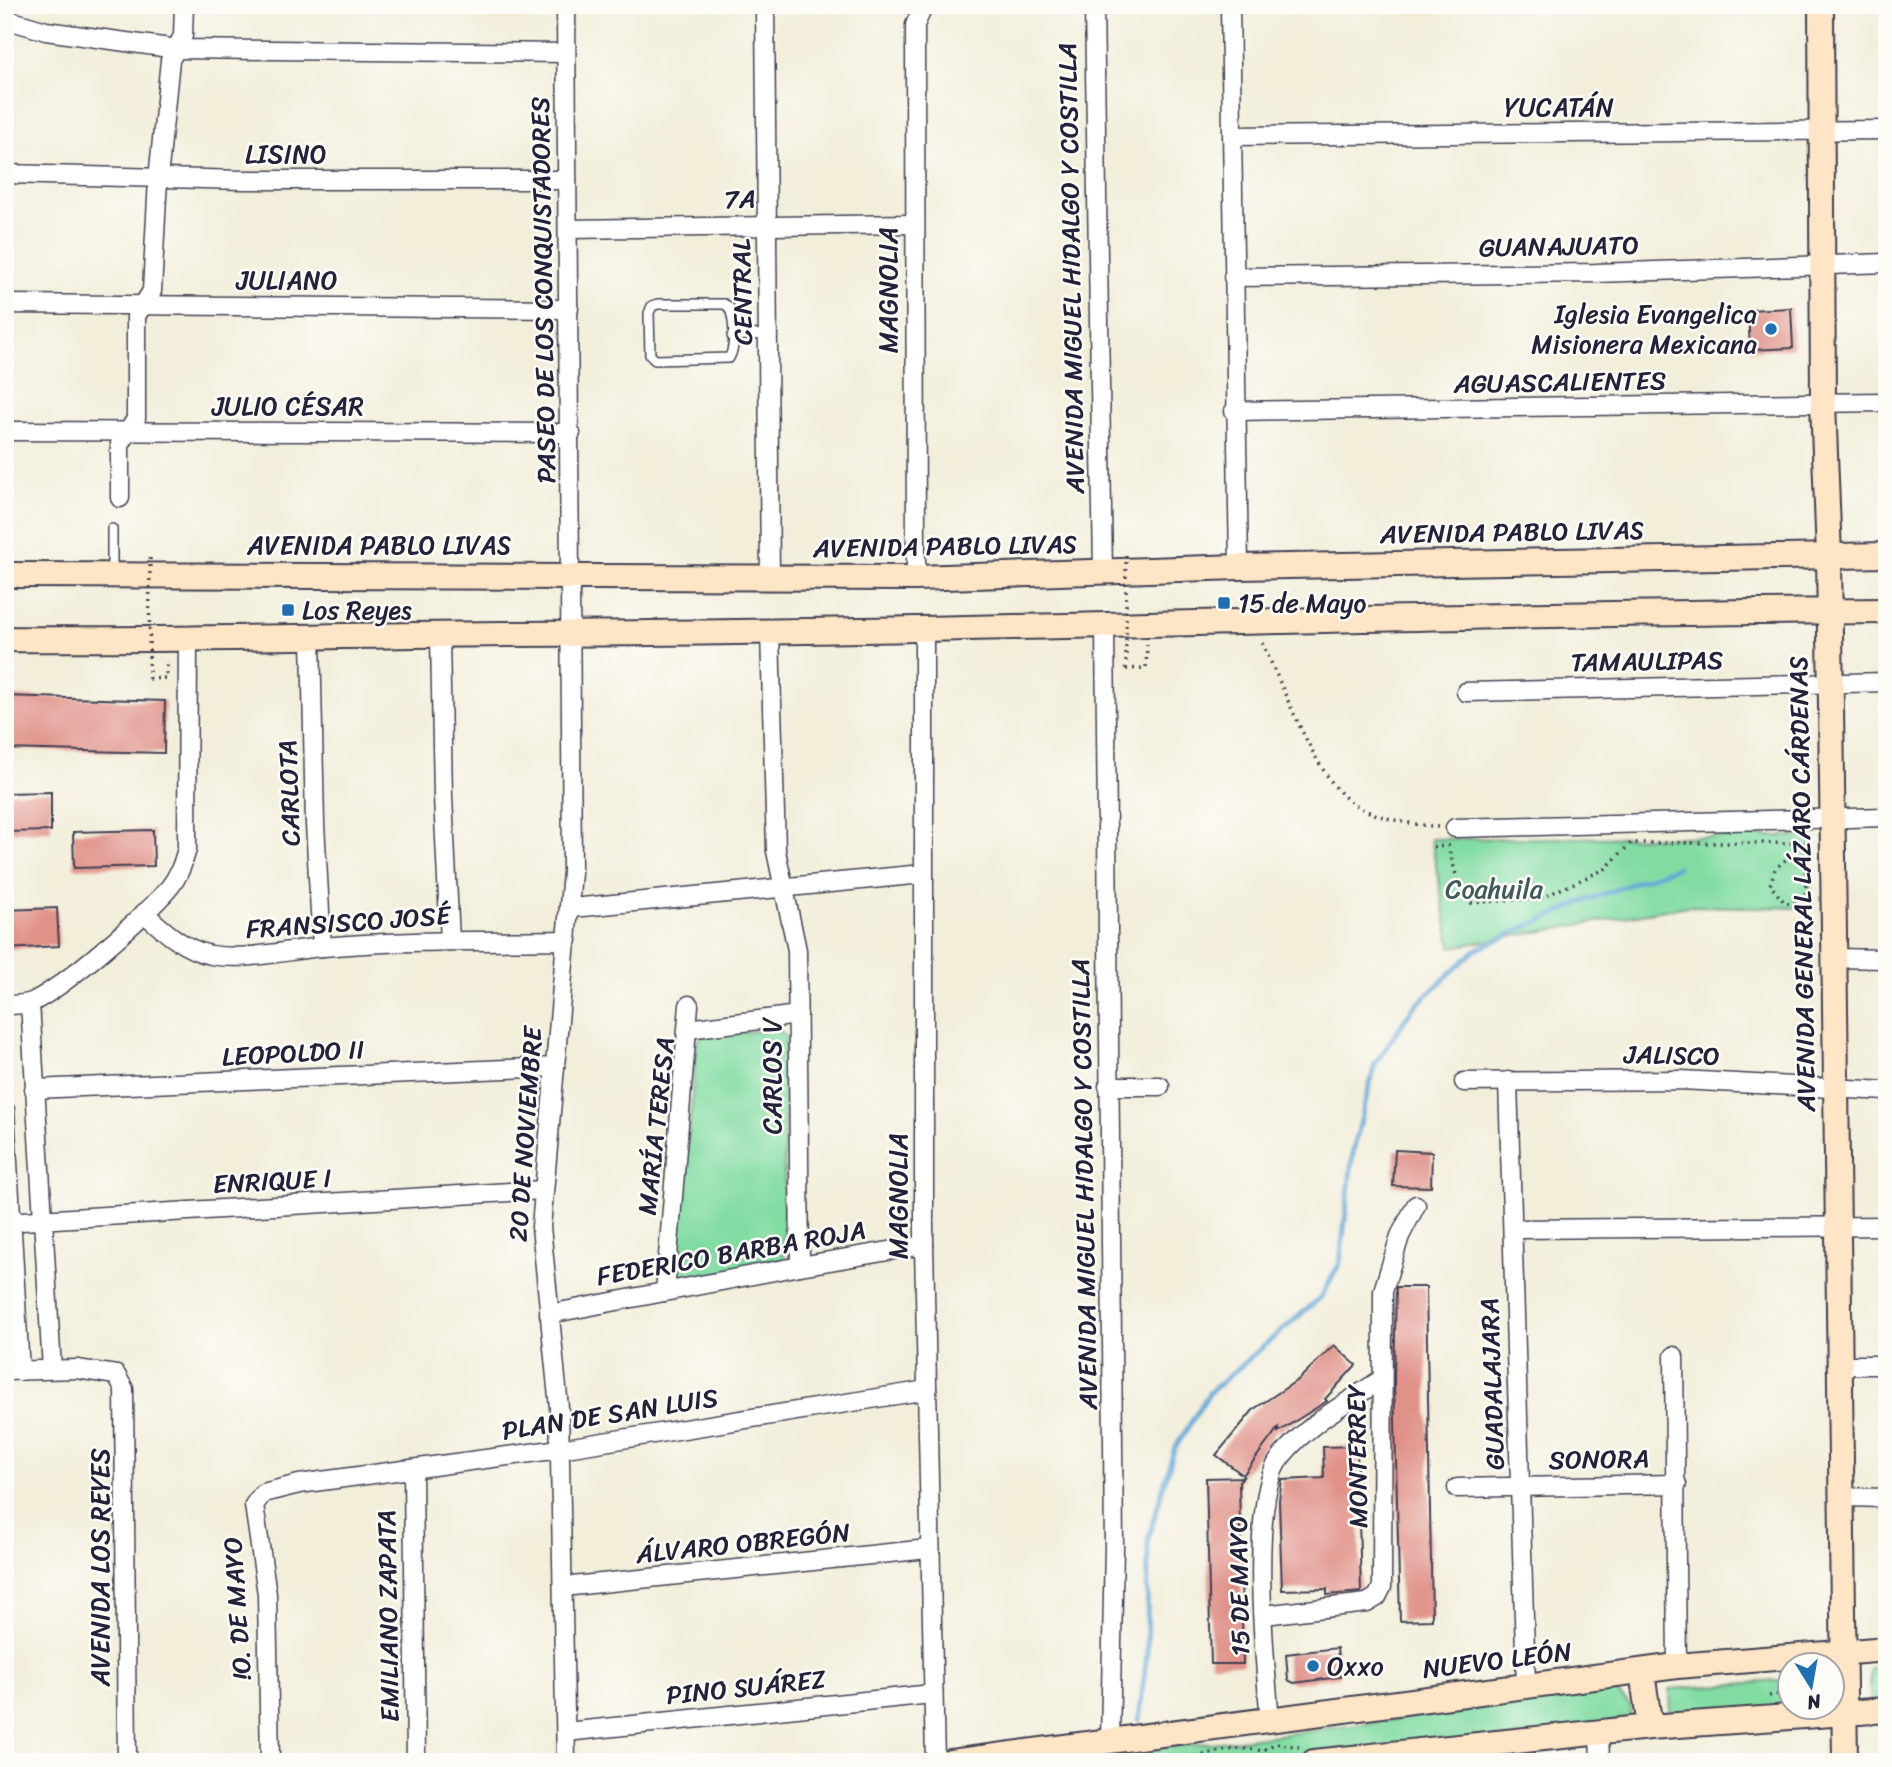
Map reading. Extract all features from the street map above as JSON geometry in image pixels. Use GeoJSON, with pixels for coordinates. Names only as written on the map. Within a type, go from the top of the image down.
{"type":"FeatureCollection","features":[{"type":"Feature","properties":{"kind":"main road","name":"AVENIDA GENERAL LÁZARO CÁRDENAS"},"geometry":{"type":"LineString","coordinates":[[1821,5],[1824,263],[1822,403],[1829,556],[1832,958],[1843,1652]]}},
{"type":"Feature","properties":{"kind":"main road","name":"AVENIDA PABLO LIVAS"},"geometry":{"type":"LineString","coordinates":[[5,575],[916,578],[1238,568],[1887,555]]}},
{"type":"Feature","properties":{"kind":"main road"},"geometry":{"type":"LineString","coordinates":[[5,639],[188,640],[924,630],[1541,615],[1887,611]]}},
{"type":"Feature","properties":{"kind":"main road","name":"NUEVO LEÓN"},"geometry":{"type":"LineString","coordinates":[[1846,1653],[1887,1649]]}},
{"type":"Feature","properties":{"kind":"main road","name":"NUEVO LEÓN"},"geometry":{"type":"LineString","coordinates":[[950,1762],[1526,1686],[1678,1667],[1776,1659]]}},
{"type":"Feature","properties":{"kind":"main road"},"geometry":{"type":"LineString","coordinates":[[1642,1672],[1650,1727]]}},
{"type":"Feature","properties":{"kind":"main road"},"geometry":{"type":"LineString","coordinates":[[1846,1712],[1887,1710]]}},
{"type":"Feature","properties":{"kind":"main road"},"geometry":{"type":"LineString","coordinates":[[1314,1762],[1650,1727],[1776,1717]]}},
{"type":"Feature","properties":{"kind":"main road","name":"AVENIDA GENERAL LÁZARO CÁRDENAS"},"geometry":{"type":"LineString","coordinates":[[1843,1722],[1845,1762]]}},
{"type":"Feature","properties":{"kind":"street"},"geometry":{"type":"LineString","coordinates":[[120,498],[120,444],[136,419],[136,316],[145,306],[152,290],[158,179],[170,60],[183,36],[184,5]]}},
{"type":"Feature","properties":{"kind":"street","name":"PASEO DE LOS CONQUISTADORES"},"geometry":{"type":"LineString","coordinates":[[566,5],[572,635]]}},
{"type":"Feature","properties":{"kind":"street","name":"CENTRAL"},"geometry":{"type":"LineString","coordinates":[[765,5],[770,579]]}},
{"type":"Feature","properties":{"kind":"street","name":"MAGNOLIA"},"geometry":{"type":"LineString","coordinates":[[916,578],[913,224],[915,25],[924,5]]}},
{"type":"Feature","properties":{"kind":"street","name":"AVENIDA MIGUEL HIDALGO Y COSTILLA"},"geometry":{"type":"LineString","coordinates":[[1094,5],[1103,572]]}},
{"type":"Feature","properties":{"kind":"street"},"geometry":{"type":"LineString","coordinates":[[1230,5],[1238,568]]}},
{"type":"Feature","properties":{"kind":"street"},"geometry":{"type":"LineString","coordinates":[[5,19],[46,31],[177,49],[566,53]]}},
{"type":"Feature","properties":{"kind":"street","name":"YUCATÁN"},"geometry":{"type":"LineString","coordinates":[[1233,136],[1887,130]]}},
{"type":"Feature","properties":{"kind":"street"},"geometry":{"type":"LineString","coordinates":[[5,166],[24,173]]}},
{"type":"Feature","properties":{"kind":"street","name":"LISINO"},"geometry":{"type":"LineString","coordinates":[[5,174],[158,179],[567,180]]}},
{"type":"Feature","properties":{"kind":"street","name":"7A"},"geometry":{"type":"LineString","coordinates":[[568,229],[913,224]]}},
{"type":"Feature","properties":{"kind":"street","name":"GUANAJUATO"},"geometry":{"type":"LineString","coordinates":[[1233,276],[1596,273],[1824,263],[1887,263]]}},
{"type":"Feature","properties":{"kind":"street","name":"JULIANO"},"geometry":{"type":"LineString","coordinates":[[5,304],[569,309]]}},
{"type":"Feature","properties":{"kind":"street","name":"AGUASCALIENTES"},"geometry":{"type":"LineString","coordinates":[[1234,411],[1887,402]]}},
{"type":"Feature","properties":{"kind":"street","name":"JULIO CÉSAR"},"geometry":{"type":"LineString","coordinates":[[5,431],[571,433]]}},
{"type":"Feature","properties":{"kind":"street","name":"AVENIDA MIGUEL HIDALGO Y COSTILLA"},"geometry":{"type":"LineString","coordinates":[[1105,626],[1114,1519],[1110,1740]]}},
{"type":"Feature","properties":{"kind":"street","name":"MAGNOLIA"},"geometry":{"type":"LineString","coordinates":[[924,630],[924,1245],[928,1549],[935,1762]]}},
{"type":"Feature","properties":{"kind":"street"},"geometry":{"type":"LineString","coordinates":[[770,632],[776,851],[784,888]]}},
{"type":"Feature","properties":{"kind":"street","name":"20 DE NOVIEMBRE"},"geometry":{"type":"LineString","coordinates":[[566,1762],[559,1408],[541,1227],[572,908],[572,635]]}},
{"type":"Feature","properties":{"kind":"street"},"geometry":{"type":"LineString","coordinates":[[440,636],[443,797],[450,941]]}},
{"type":"Feature","properties":{"kind":"street","name":"CARLOTA"},"geometry":{"type":"LineString","coordinates":[[311,638],[315,824],[322,947]]}},
{"type":"Feature","properties":{"kind":"street"},"geometry":{"type":"LineString","coordinates":[[5,1005],[30,1003],[50,991],[144,914],[171,886],[182,868],[187,849],[188,640]]}},
{"type":"Feature","properties":{"kind":"street","name":"TAMAULIPAS"},"geometry":{"type":"LineString","coordinates":[[1466,692],[1887,682]]}},
{"type":"Feature","properties":{"kind":"street"},"geometry":{"type":"LineString","coordinates":[[1455,828],[1887,817]]}},
{"type":"Feature","properties":{"kind":"street"},"geometry":{"type":"LineString","coordinates":[[572,908],[923,874]]}},
{"type":"Feature","properties":{"kind":"street","name":"CARLOS V"},"geometry":{"type":"LineString","coordinates":[[784,888],[797,950],[800,1266]]}},
{"type":"Feature","properties":{"kind":"street","name":"FRANSISCO JOSÉ"},"geometry":{"type":"LineString","coordinates":[[144,914],[171,937],[191,949],[211,955],[246,956],[322,947],[450,941],[568,940]]}},
{"type":"Feature","properties":{"kind":"street"},"geometry":{"type":"LineString","coordinates":[[1832,958],[1887,959]]}},
{"type":"Feature","properties":{"kind":"street"},"geometry":{"type":"LineString","coordinates":[[5,1110],[13,1371],[52,1369],[30,1003]]}},
{"type":"Feature","properties":{"kind":"street"},"geometry":{"type":"LineString","coordinates":[[688,1029],[690,1005]]}},
{"type":"Feature","properties":{"kind":"street","name":"MARÍA TERESA"},"geometry":{"type":"LineString","coordinates":[[665,1292],[688,1029],[798,1015]]}},
{"type":"Feature","properties":{"kind":"street","name":"LEOPOLDO II"},"geometry":{"type":"LineString","coordinates":[[34,1089],[555,1067]]}},
{"type":"Feature","properties":{"kind":"street","name":"JALISCO"},"geometry":{"type":"LineString","coordinates":[[1464,1082],[1681,1080],[1887,1091]]}},
{"type":"Feature","properties":{"kind":"street","name":"GUADALAJARA"},"geometry":{"type":"LineString","coordinates":[[1508,1081],[1526,1686]]}},
{"type":"Feature","properties":{"kind":"street"},"geometry":{"type":"LineString","coordinates":[[1108,1086],[1160,1086]]}},
{"type":"Feature","properties":{"kind":"street","name":"ENRIQUE I"},"geometry":{"type":"LineString","coordinates":[[8,1222],[543,1190]]}},
{"type":"Feature","properties":{"kind":"street","name":"MONTERREY"},"geometry":{"type":"LineString","coordinates":[[1264,1615],[1353,1606],[1377,1597],[1384,1576],[1383,1291],[1400,1236],[1416,1205]]}},
{"type":"Feature","properties":{"kind":"street"},"geometry":{"type":"LineString","coordinates":[[1513,1229],[1887,1226]]}},
{"type":"Feature","properties":{"kind":"street","name":"FEDERICO BARBA ROJA"},"geometry":{"type":"LineString","coordinates":[[549,1314],[924,1245]]}},
{"type":"Feature","properties":{"kind":"street"},"geometry":{"type":"LineString","coordinates":[[1674,1356],[1678,1667]]}},
{"type":"Feature","properties":{"kind":"street"},"geometry":{"type":"LineString","coordinates":[[1838,1365],[1887,1365]]}},
{"type":"Feature","properties":{"kind":"street","name":"AVENIDA LOS REYES"},"geometry":{"type":"LineString","coordinates":[[52,1369],[97,1370],[116,1375],[124,1390],[127,1762]]}},
{"type":"Feature","properties":{"kind":"street","name":"15 DE MAYO"},"geometry":{"type":"LineString","coordinates":[[1270,1720],[1261,1523],[1269,1476],[1280,1458],[1300,1437],[1382,1379]]}},
{"type":"Feature","properties":{"kind":"street","name":"PLAN DE SAN LUIS"},"geometry":{"type":"LineString","coordinates":[[299,1484],[560,1449],[927,1390]]}},
{"type":"Feature","properties":{"kind":"street","name":"EMILIANO ZAPATA"},"geometry":{"type":"LineString","coordinates":[[413,1469],[416,1762]]}},
{"type":"Feature","properties":{"kind":"street","name":"!O. DE MAYO"},"geometry":{"type":"LineString","coordinates":[[270,1762],[267,1594],[254,1505],[262,1493],[299,1484]]}},
{"type":"Feature","properties":{"kind":"street","name":"SONORA"},"geometry":{"type":"LineString","coordinates":[[1458,1488],[1677,1484]]}},
{"type":"Feature","properties":{"kind":"street"},"geometry":{"type":"LineString","coordinates":[[1841,1497],[1887,1498]]}},
{"type":"Feature","properties":{"kind":"street","name":"ÁLVARO OBREGÓN"},"geometry":{"type":"LineString","coordinates":[[563,1587],[928,1549]]}},
{"type":"Feature","properties":{"kind":"street","name":"PINO SUÁREZ"},"geometry":{"type":"LineString","coordinates":[[566,1732],[932,1694]]}},
{"type":"Feature","properties":{"kind":"street"},"geometry":{"type":"LineString","coordinates":[[1599,1732],[1600,1762]]}},
{"type":"Feature","properties":{"kind":"lane"},"geometry":{"type":"LineString","coordinates":[[658,304],[724,304],[732,311],[733,336],[729,358],[655,360],[650,355],[649,313],[652,306],[658,304]]}},
{"type":"Feature","properties":{"kind":"lane"},"geometry":{"type":"LineString","coordinates":[[733,336],[769,334]]}},
{"type":"Feature","properties":{"kind":"lane"},"geometry":{"type":"LineString","coordinates":[[112,576],[113,529]]}},
{"type":"Feature","properties":{"kind":"path"},"geometry":{"type":"LineString","coordinates":[[1126,551],[1126,669],[1146,668]]}},
{"type":"Feature","properties":{"kind":"path"},"geometry":{"type":"LineString","coordinates":[[150,556],[149,679],[166,678]]}},
{"type":"Feature","properties":{"kind":"path"},"geometry":{"type":"LineString","coordinates":[[1253,624],[1311,747],[1337,789],[1351,802],[1373,813],[1425,825],[1455,828]]}},
{"type":"Feature","properties":{"kind":"path"},"geometry":{"type":"LineString","coordinates":[[1433,847],[1448,846],[1458,882],[1471,903],[1541,898],[1605,869],[1630,843],[1805,843]]}},
{"type":"Feature","properties":{"kind":"path"},"geometry":{"type":"LineString","coordinates":[[1805,843],[1806,903],[1785,903],[1770,885],[1775,869],[1805,843]]}},
{"type":"Feature","properties":{"kind":"green space","name":"Coahuila"},"geometry":{"type":"Polygon","coordinates":[[[1810,836],[1811,908],[1688,906],[1451,947],[1431,839],[1810,836]]]}},
{"type":"Feature","properties":{"kind":"green space"},"geometry":{"type":"Polygon","coordinates":[[[779,1029],[785,1036],[784,1259],[775,1267],[684,1285],[676,1274],[697,1041],[704,1036],[779,1029]]]}},
{"type":"Feature","properties":{"kind":"green space"},"geometry":{"type":"Polygon","coordinates":[[[1887,1667],[1887,1700],[1870,1701],[1870,1669],[1887,1667]]]}},
{"type":"Feature","properties":{"kind":"green space"},"geometry":{"type":"Polygon","coordinates":[[[1776,1681],[1776,1709],[1671,1720],[1670,1689],[1776,1681]]]}},
{"type":"Feature","properties":{"kind":"green space"},"geometry":{"type":"Polygon","coordinates":[[[1615,1691],[1631,1706],[1631,1724],[1446,1746],[1263,1762],[1022,1762],[1240,1740],[1615,1691]]]}},
{"type":"Feature","properties":{"kind":"building","name":"Iglesia Evangelica Misionera Mexicana"},"geometry":{"type":"Polygon","coordinates":[[[1791,308],[1793,348],[1750,350],[1748,310],[1791,308]]]}},
{"type":"Feature","properties":{"kind":"building"},"geometry":{"type":"Polygon","coordinates":[[[5,696],[165,701],[164,753],[5,749],[5,696]]]}},
{"type":"Feature","properties":{"kind":"building"},"geometry":{"type":"Polygon","coordinates":[[[51,792],[51,831],[5,832],[5,793],[51,792]]]}},
{"type":"Feature","properties":{"kind":"building"},"geometry":{"type":"Polygon","coordinates":[[[153,830],[154,866],[74,868],[73,832],[153,830]]]}},
{"type":"Feature","properties":{"kind":"building"},"geometry":{"type":"Polygon","coordinates":[[[57,908],[59,946],[5,949],[5,910],[57,908]]]}},
{"type":"Feature","properties":{"kind":"building"},"geometry":{"type":"Polygon","coordinates":[[[1395,1150],[1432,1152],[1431,1187],[1393,1186],[1395,1150]]]}},
{"type":"Feature","properties":{"kind":"building"},"geometry":{"type":"Polygon","coordinates":[[[1396,1287],[1426,1287],[1432,1620],[1400,1621],[1394,1380],[1396,1287]]]}},
{"type":"Feature","properties":{"kind":"building"},"geometry":{"type":"Polygon","coordinates":[[[1334,1345],[1356,1365],[1325,1399],[1327,1401],[1278,1432],[1278,1428],[1243,1475],[1216,1455],[1254,1409],[1299,1379],[1334,1345]]]}},
{"type":"Feature","properties":{"kind":"building"},"geometry":{"type":"Polygon","coordinates":[[[1357,1446],[1361,1592],[1327,1595],[1327,1589],[1282,1590],[1279,1500],[1282,1480],[1324,1478],[1323,1447],[1357,1446]]]}},
{"type":"Feature","properties":{"kind":"building"},"geometry":{"type":"Polygon","coordinates":[[[1243,1477],[1239,1481],[1243,1664],[1211,1664],[1206,1478],[1243,1477]]]}},
{"type":"Feature","properties":{"kind":"building","name":"Oxxo"},"geometry":{"type":"Polygon","coordinates":[[[1337,1648],[1340,1677],[1294,1683],[1288,1680],[1286,1654],[1337,1648]]]}},
{"type":"Feature","properties":{"kind":"waterway"},"geometry":{"type":"LineString","coordinates":[[1139,1720],[1147,1652],[1148,1539],[1174,1450],[1209,1393],[1321,1297],[1340,1263],[1353,1152],[1375,1064],[1412,1009],[1475,950],[1582,902],[1677,867]]}},
{"type":"Feature","properties":{"kind":"waterway"},"geometry":{"type":"LineString","coordinates":[[1134,1762],[1135,1753]]}},
{"type":"Feature","properties":{"kind":"place","name":"Iglesia Evangelica Misionera Mexicana"},"geometry":{"type":"Point","coordinates":[1771,329]}},
{"type":"Feature","properties":{"kind":"place","name":"15 de Mayo"},"geometry":{"type":"Point","coordinates":[1224,603]}},
{"type":"Feature","properties":{"kind":"place","name":"Los Reyes"},"geometry":{"type":"Point","coordinates":[288,610]}},
{"type":"Feature","properties":{"kind":"place","name":"Oxxo"},"geometry":{"type":"Point","coordinates":[1313,1666]}}]}
